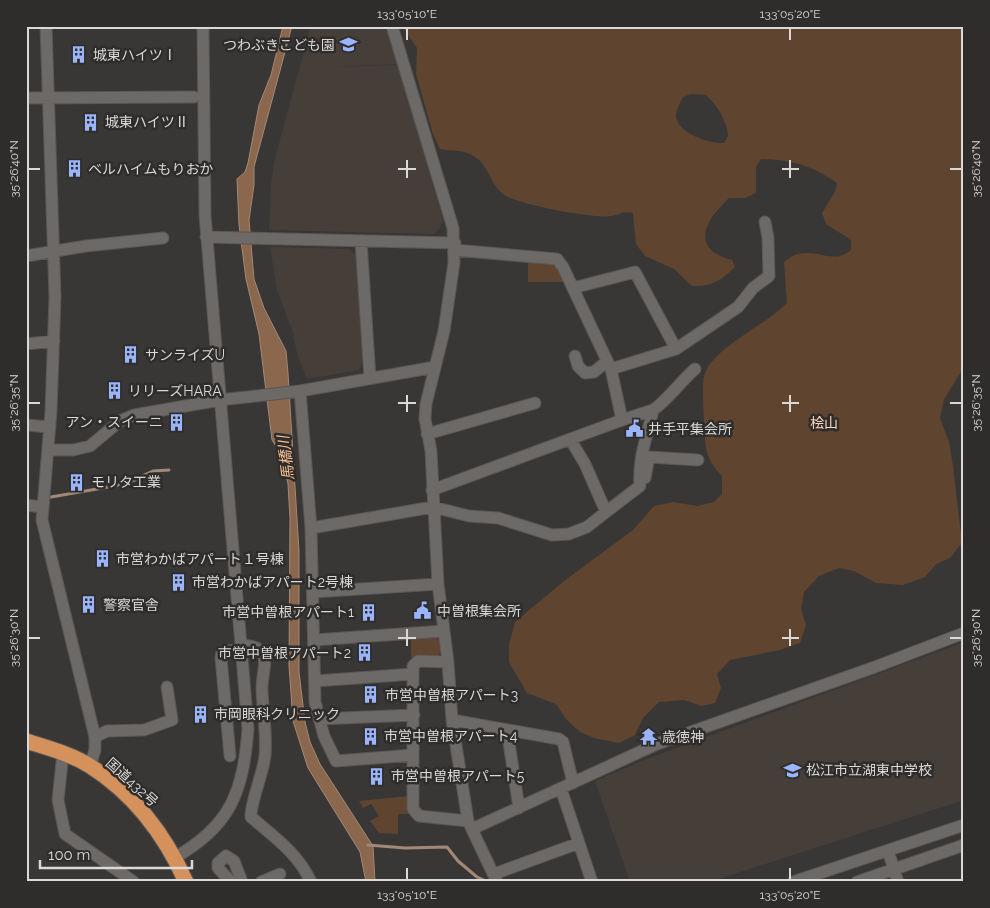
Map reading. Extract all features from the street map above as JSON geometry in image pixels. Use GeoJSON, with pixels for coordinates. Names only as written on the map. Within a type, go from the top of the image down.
{"type":"FeatureCollection","features":[{"type":"Feature","properties":{"kind":"highway","name":"国道432号"},"geometry":{"type":"LineString","coordinates":[[26,741],[63,753],[90,766],[131,799],[148,818],[174,858],[186,882]]}},
{"type":"Feature","properties":{"kind":"street"},"geometry":{"type":"LineString","coordinates":[[46,26],[54,252],[54,341],[50,428],[42,520],[95,737],[90,766]]}},
{"type":"Feature","properties":{"kind":"street"},"geometry":{"type":"LineString","coordinates":[[174,858],[197,845],[220,823],[239,789],[246,756],[248,729],[206,237],[203,26]]}},
{"type":"Feature","properties":{"kind":"street"},"geometry":{"type":"LineString","coordinates":[[392,26],[450,213],[455,247],[444,331],[426,404],[427,434],[431,451],[438,584],[448,662],[452,720],[470,825],[495,878],[579,843]]}},
{"type":"Feature","properties":{"kind":"street"},"geometry":{"type":"LineString","coordinates":[[26,98],[194,97]]}},
{"type":"Feature","properties":{"kind":"street"},"geometry":{"type":"LineString","coordinates":[[575,356],[578,366],[585,373],[676,349],[738,307],[753,288],[769,276],[768,238],[765,222]]}},
{"type":"Feature","properties":{"kind":"street"},"geometry":{"type":"LineString","coordinates":[[206,237],[361,241],[455,247],[557,259],[573,288],[608,366],[622,420]]}},
{"type":"Feature","properties":{"kind":"street"},"geometry":{"type":"LineString","coordinates":[[26,256],[86,246],[163,238]]}},
{"type":"Feature","properties":{"kind":"street"},"geometry":{"type":"LineString","coordinates":[[361,241],[370,378]]}},
{"type":"Feature","properties":{"kind":"street"},"geometry":{"type":"LineString","coordinates":[[573,288],[635,272],[676,349]]}},
{"type":"Feature","properties":{"kind":"street"},"geometry":{"type":"LineString","coordinates":[[26,344],[54,341]]}},
{"type":"Feature","properties":{"kind":"street"},"geometry":{"type":"LineString","coordinates":[[48,450],[73,450],[90,446],[120,421],[134,415],[435,367]]}},
{"type":"Feature","properties":{"kind":"street"},"geometry":{"type":"LineString","coordinates":[[432,490],[653,410],[662,404],[676,386],[695,369]]}},
{"type":"Feature","properties":{"kind":"street"},"geometry":{"type":"LineString","coordinates":[[299,390],[311,528],[315,702],[319,720],[336,761],[413,754]]}},
{"type":"Feature","properties":{"kind":"street"},"geometry":{"type":"LineString","coordinates":[[427,434],[535,403]]}},
{"type":"Feature","properties":{"kind":"street"},"geometry":{"type":"LineString","coordinates":[[640,486],[639,468],[642,448],[646,441],[653,410]]}},
{"type":"Feature","properties":{"kind":"street"},"geometry":{"type":"LineString","coordinates":[[26,425],[50,428]]}},
{"type":"Feature","properties":{"kind":"street"},"geometry":{"type":"LineString","coordinates":[[570,439],[585,464],[606,512]]}},
{"type":"Feature","properties":{"kind":"street"},"geometry":{"type":"LineString","coordinates":[[311,528],[433,507],[469,516],[498,518],[552,535],[569,534],[587,527],[640,486],[644,481],[649,457],[698,460]]}},
{"type":"Feature","properties":{"kind":"street"},"geometry":{"type":"LineString","coordinates":[[26,505],[42,507]]}},
{"type":"Feature","properties":{"kind":"street"},"geometry":{"type":"LineString","coordinates":[[312,592],[438,584]]}},
{"type":"Feature","properties":{"kind":"street"},"geometry":{"type":"LineString","coordinates":[[314,640],[444,631]]}},
{"type":"Feature","properties":{"kind":"street"},"geometry":{"type":"LineString","coordinates":[[448,662],[418,661],[413,666],[413,809],[416,814],[470,825],[519,808],[657,744],[875,667],[964,633]]}},
{"type":"Feature","properties":{"kind":"street"},"geometry":{"type":"LineString","coordinates":[[230,756],[222,652],[241,647],[257,648],[263,655],[266,663],[262,688],[265,757],[259,785],[250,810],[251,817],[285,844],[304,868],[311,882]]}},
{"type":"Feature","properties":{"kind":"street"},"geometry":{"type":"LineString","coordinates":[[315,681],[413,674]]}},
{"type":"Feature","properties":{"kind":"street"},"geometry":{"type":"LineString","coordinates":[[95,737],[106,731],[144,730],[172,720],[167,687]]}},
{"type":"Feature","properties":{"kind":"street"},"geometry":{"type":"LineString","coordinates":[[319,720],[414,715]]}},
{"type":"Feature","properties":{"kind":"street"},"geometry":{"type":"LineString","coordinates":[[452,720],[559,739],[563,742],[573,783]]}},
{"type":"Feature","properties":{"kind":"street"},"geometry":{"type":"LineString","coordinates":[[507,730],[519,808]]}},
{"type":"Feature","properties":{"kind":"street"},"geometry":{"type":"LineString","coordinates":[[63,753],[58,800],[65,834],[134,882]]}},
{"type":"Feature","properties":{"kind":"street"},"geometry":{"type":"LineString","coordinates":[[561,789],[592,882]]}},
{"type":"Feature","properties":{"kind":"street"},"geometry":{"type":"LineString","coordinates":[[796,881],[964,825]]}},
{"type":"Feature","properties":{"kind":"street"},"geometry":{"type":"LineString","coordinates":[[857,882],[964,845]]}},
{"type":"Feature","properties":{"kind":"street"},"geometry":{"type":"LineString","coordinates":[[888,851],[898,882]]}},
{"type":"Feature","properties":{"kind":"street"},"geometry":{"type":"LineString","coordinates":[[231,882],[218,868],[218,862],[226,856],[234,861],[242,882]]}},
{"type":"Feature","properties":{"kind":"street"},"geometry":{"type":"LineString","coordinates":[[261,882],[280,874]]}},
{"type":"Feature","properties":{"kind":"shaded area"},"geometry":{"type":"Polygon","coordinates":[[[311,26],[386,26],[399,64],[325,67],[398,65],[443,220],[439,229],[433,234],[269,230],[271,183],[275,158],[311,26]]]}},
{"type":"Feature","properties":{"kind":"shaded area"},"geometry":{"type":"Polygon","coordinates":[[[270,247],[350,249],[354,254],[357,254],[364,357],[359,370],[307,379],[298,356],[294,335],[277,290],[270,247]]]}},
{"type":"Feature","properties":{"kind":"shaded area","name":"松江市立湖東中学校"},"geometry":{"type":"Polygon","coordinates":[[[964,642],[964,800],[709,882],[630,882],[595,781],[647,759],[964,642]]]}},
{"type":"Feature","properties":{"kind":"green space","name":"桧山"},"geometry":{"type":"Polygon","coordinates":[[[402,26],[964,26],[964,367],[944,399],[940,418],[949,442],[962,543],[950,558],[936,564],[925,577],[903,585],[876,583],[854,571],[839,568],[819,576],[804,592],[801,609],[806,625],[800,643],[780,650],[730,660],[717,674],[721,688],[715,703],[702,706],[684,700],[659,702],[643,718],[635,735],[619,743],[594,738],[580,732],[566,719],[556,704],[527,693],[509,662],[509,644],[515,622],[564,581],[633,530],[654,506],[673,502],[697,506],[714,502],[722,494],[722,476],[712,464],[706,446],[703,390],[705,373],[719,354],[778,312],[787,303],[784,262],[794,255],[805,253],[832,257],[839,256],[851,250],[851,240],[826,224],[822,213],[835,192],[837,183],[819,172],[801,165],[781,160],[761,159],[756,167],[756,193],[745,198],[729,198],[713,216],[705,234],[706,242],[710,249],[732,260],[735,267],[716,282],[692,286],[674,269],[645,256],[636,244],[633,213],[612,216],[590,215],[515,200],[500,192],[477,158],[463,152],[440,149],[433,134],[416,74],[417,48],[402,26]],[[691,94],[683,97],[678,106],[676,116],[678,122],[682,128],[695,136],[710,142],[724,143],[728,136],[724,119],[718,108],[706,95],[691,94]]]}},
{"type":"Feature","properties":{"kind":"green space"},"geometry":{"type":"Polygon","coordinates":[[[528,258],[541,260],[555,266],[562,275],[564,282],[528,282],[528,258]]]}},
{"type":"Feature","properties":{"kind":"green space"},"geometry":{"type":"Polygon","coordinates":[[[434,636],[439,640],[441,650],[438,657],[411,657],[411,637],[434,636]]]}},
{"type":"Feature","properties":{"kind":"green space"},"geometry":{"type":"Polygon","coordinates":[[[409,796],[409,814],[398,814],[398,834],[379,833],[370,821],[379,816],[371,804],[363,808],[359,801],[409,796]]]}},
{"type":"Feature","properties":{"kind":"water","name":"馬橋川"},"geometry":{"type":"Polygon","coordinates":[[[283,26],[292,26],[254,167],[254,185],[249,220],[254,279],[264,308],[286,351],[299,551],[299,672],[305,722],[310,742],[320,764],[373,846],[375,882],[366,882],[360,852],[308,768],[293,721],[289,666],[290,518],[288,484],[282,456],[272,440],[259,334],[246,279],[239,225],[237,179],[245,172],[248,163],[259,105],[271,75],[283,26]]]}},
{"type":"Feature","properties":{"kind":"waterway"},"geometry":{"type":"LineString","coordinates":[[142,476],[153,471],[169,470]]}},
{"type":"Feature","properties":{"kind":"waterway"},"geometry":{"type":"LineString","coordinates":[[51,497],[114,486],[138,479]]}},
{"type":"Feature","properties":{"kind":"waterway"},"geometry":{"type":"LineString","coordinates":[[368,845],[405,848],[447,847],[458,861],[477,877],[488,882]]}},
{"type":"Feature","properties":{"kind":"place","name":"つわぶきこども園"},"geometry":{"type":"Point","coordinates":[349,45]}},
{"type":"Feature","properties":{"kind":"place","name":"城東ハイツⅠ"},"geometry":{"type":"Point","coordinates":[79,55]}},
{"type":"Feature","properties":{"kind":"place","name":"城東ハイツⅡ"},"geometry":{"type":"Point","coordinates":[91,122]}},
{"type":"Feature","properties":{"kind":"place","name":"ベルハイムもりおか"},"geometry":{"type":"Point","coordinates":[74,169]}},
{"type":"Feature","properties":{"kind":"place","name":"サンライズU"},"geometry":{"type":"Point","coordinates":[131,355]}},
{"type":"Feature","properties":{"kind":"place","name":"リリーズHARA"},"geometry":{"type":"Point","coordinates":[114,391]}},
{"type":"Feature","properties":{"kind":"place","name":"アン・スイーニ"},"geometry":{"type":"Point","coordinates":[177,422]}},
{"type":"Feature","properties":{"kind":"place","name":"井手平集会所"},"geometry":{"type":"Point","coordinates":[634,429]}},
{"type":"Feature","properties":{"kind":"place","name":"モリタ工業"},"geometry":{"type":"Point","coordinates":[77,482]}},
{"type":"Feature","properties":{"kind":"place","name":"市営わかばアパート１号棟"},"geometry":{"type":"Point","coordinates":[102,559]}},
{"type":"Feature","properties":{"kind":"place","name":"市営わかばアパート2号棟"},"geometry":{"type":"Point","coordinates":[178,582]}},
{"type":"Feature","properties":{"kind":"place","name":"警察官舎"},"geometry":{"type":"Point","coordinates":[89,605]}},
{"type":"Feature","properties":{"kind":"place","name":"中曽根集会所"},"geometry":{"type":"Point","coordinates":[423,611]}},
{"type":"Feature","properties":{"kind":"place","name":"市営中曽根アパート1"},"geometry":{"type":"Point","coordinates":[368,612]}},
{"type":"Feature","properties":{"kind":"place","name":"市営中曽根アパート2"},"geometry":{"type":"Point","coordinates":[365,653]}},
{"type":"Feature","properties":{"kind":"place","name":"市営中曽根アパート3"},"geometry":{"type":"Point","coordinates":[371,695]}},
{"type":"Feature","properties":{"kind":"place","name":"市岡眼科クリニック"},"geometry":{"type":"Point","coordinates":[200,714]}},
{"type":"Feature","properties":{"kind":"place","name":"市営中曽根アパート4"},"geometry":{"type":"Point","coordinates":[370,736]}},
{"type":"Feature","properties":{"kind":"place","name":"歳徳神"},"geometry":{"type":"Point","coordinates":[648,737]}},
{"type":"Feature","properties":{"kind":"place","name":"松江市立湖東中学校"},"geometry":{"type":"Point","coordinates":[792,770]}},
{"type":"Feature","properties":{"kind":"place","name":"市営中曽根アパート5"},"geometry":{"type":"Point","coordinates":[377,776]}}]}
